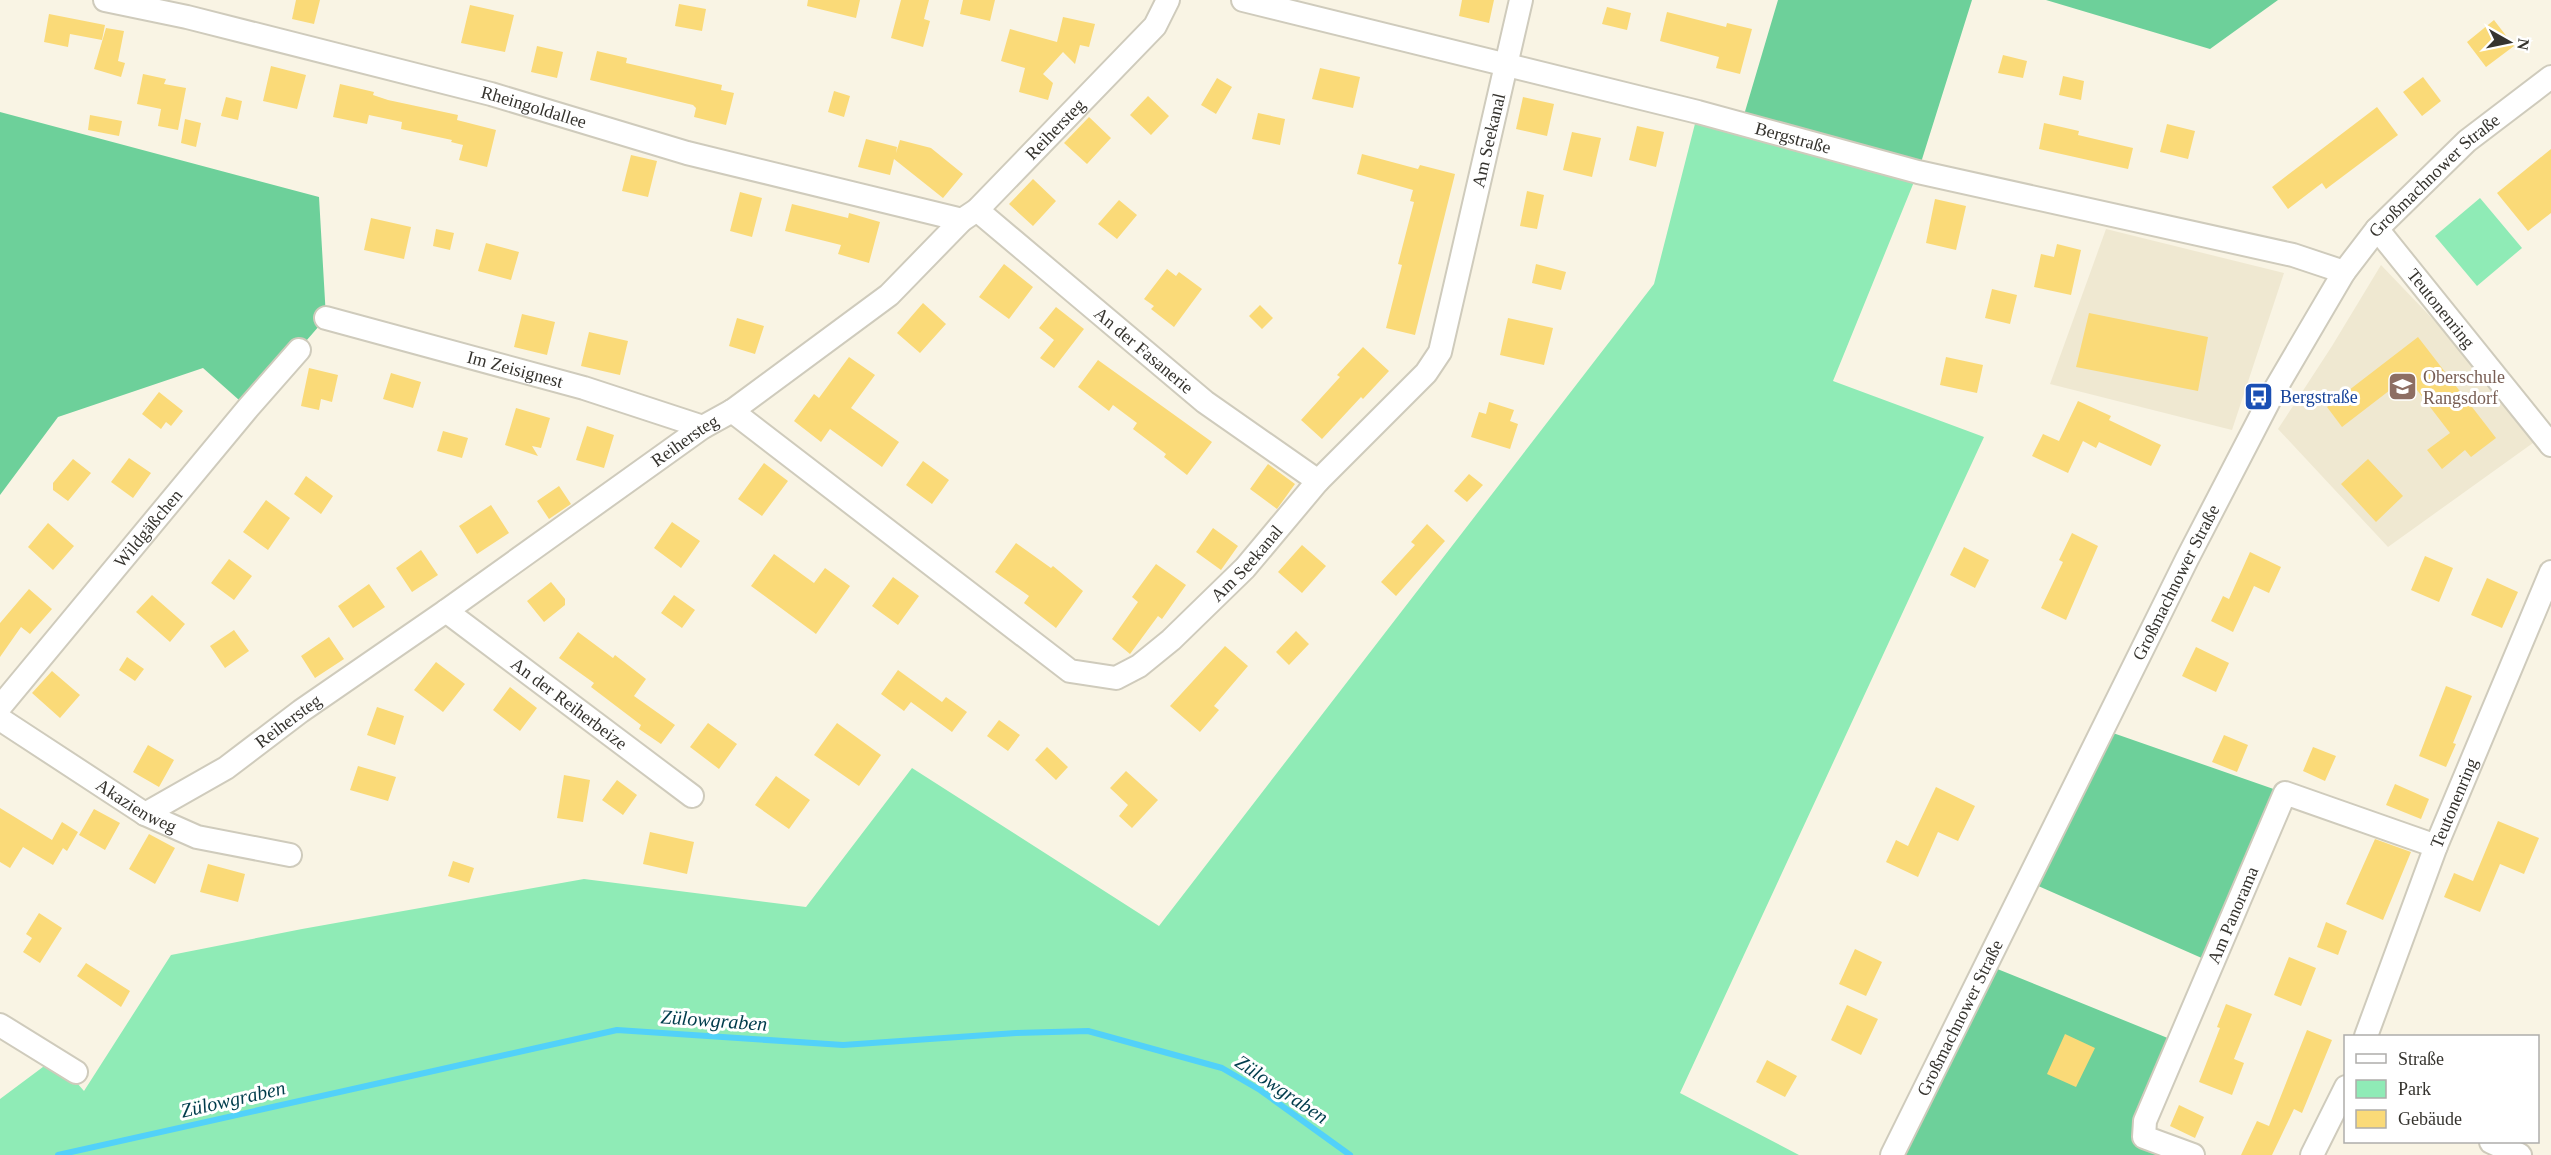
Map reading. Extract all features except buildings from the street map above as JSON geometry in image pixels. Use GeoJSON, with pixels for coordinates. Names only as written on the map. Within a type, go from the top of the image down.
{"type":"FeatureCollection","features":[{"type":"Feature","properties":{"kind":"street","name":"Rheingoldallee"},"geometry":{"type":"LineString","coordinates":[[105,0],[187,17],[469,88],[687,153],[969,215]]}},
{"type":"Feature","properties":{"kind":"street","name":"Reihersteg"},"geometry":{"type":"LineString","coordinates":[[145,814],[226,768],[301,711],[446,611],[703,427],[732,411],[889,295],[1155,26],[1168,0]]}},
{"type":"Feature","properties":{"kind":"street","name":"Bergstraße"},"geometry":{"type":"LineString","coordinates":[[1243,0],[1506,63],[1918,172],[2293,255],[2344,272]]}},
{"type":"Feature","properties":{"kind":"street","name":"Am Seekanal"},"geometry":{"type":"LineString","coordinates":[[732,411],[1070,671],[1096,677],[1116,678],[1139,666],[1171,640],[1245,568],[1318,481],[1426,373],[1440,352],[1521,0]]}},
{"type":"Feature","properties":{"kind":"street","name":"Großmachnower Straße"},"geometry":{"type":"LineString","coordinates":[[1892,1155],[2192,549],[2273,393],[2344,272],[2378,229],[2467,141],[2551,77]]}},
{"type":"Feature","properties":{"kind":"street","name":"An der Fasanerie"},"geometry":{"type":"LineString","coordinates":[[969,215],[1205,402],[1318,481]]}},
{"type":"Feature","properties":{"kind":"street","name":"Teutonenring"},"geometry":{"type":"LineString","coordinates":[[2378,229],[2551,445]]}},
{"type":"Feature","properties":{"kind":"street","name":"Im Zeisignest"},"geometry":{"type":"LineString","coordinates":[[326,318],[584,388],[703,427]]}},
{"type":"Feature","properties":{"kind":"street","name":"Wildgäßchen"},"geometry":{"type":"LineString","coordinates":[[0,707],[248,408],[299,350]]}},
{"type":"Feature","properties":{"kind":"street","name":"Teutonenring"},"geometry":{"type":"LineString","coordinates":[[2366,1035],[2436,846],[2551,572]]}},
{"type":"Feature","properties":{"kind":"street","name":"An der Reiherbeize"},"geometry":{"type":"LineString","coordinates":[[446,611],[692,796]]}},
{"type":"Feature","properties":{"kind":"street","name":"Akazienweg"},"geometry":{"type":"LineString","coordinates":[[0,719],[145,814],[197,837],[290,855]]}},
{"type":"Feature","properties":{"kind":"street","name":"Am Panorama"},"geometry":{"type":"LineString","coordinates":[[2193,1155],[2144,1137],[2145,1121],[2285,793],[2436,846]]}},
{"type":"Feature","properties":{"kind":"street"},"geometry":{"type":"LineString","coordinates":[[0,1025],[76,1072]]}},
{"type":"Feature","properties":{"kind":"street"},"geometry":{"type":"LineString","coordinates":[[2312,1155],[2344,1091]]}},
{"type":"Feature","properties":{"kind":"street"},"geometry":{"type":"LineString","coordinates":[[2493,1143],[2520,1155]]}},
{"type":"Feature","properties":{"kind":"shaded area"},"geometry":{"type":"Polygon","coordinates":[[[2106,229],[2284,273],[2232,430],[2050,384],[2106,229]]]}},
{"type":"Feature","properties":{"kind":"shaded area","name":"Oberschule Rangsdorf"},"geometry":{"type":"Polygon","coordinates":[[[2381,265],[2544,435],[2388,547],[2278,429],[2381,265]]]}},
{"type":"Feature","properties":{"kind":"green space"},"geometry":{"type":"Polygon","coordinates":[[[1778,0],[1972,0],[1918,172],[1741,125],[1778,0]]]}},
{"type":"Feature","properties":{"kind":"green space"},"geometry":{"type":"Polygon","coordinates":[[[2046,0],[2278,0],[2210,49],[2046,0]]]}},
{"type":"Feature","properties":{"kind":"green space"},"geometry":{"type":"Polygon","coordinates":[[[0,112],[319,197],[326,318],[248,408],[203,368],[58,417],[0,495],[0,112]]]}},
{"type":"Feature","properties":{"kind":"green space"},"geometry":{"type":"Polygon","coordinates":[[[1698,112],[1918,172],[1833,381],[1984,437],[1680,1093],[1799,1155],[0,1155],[0,1099],[55,1058],[84,1091],[171,955],[302,929],[584,879],[806,907],[912,768],[1159,926],[1654,284],[1698,112]]]}},
{"type":"Feature","properties":{"kind":"green space"},"geometry":{"type":"Polygon","coordinates":[[[2480,198],[2522,248],[2477,286],[2435,236],[2480,198]]]}},
{"type":"Feature","properties":{"kind":"green space"},"geometry":{"type":"Polygon","coordinates":[[[2113,733],[2285,793],[2213,963],[2029,882],[2113,733]]]}},
{"type":"Feature","properties":{"kind":"green space"},"geometry":{"type":"Polygon","coordinates":[[[1985,964],[2180,1043],[2144,1136],[2193,1155],[1903,1155],[1985,964]]]}},
{"type":"Feature","properties":{"kind":"waterway","name":"Zülowgraben"},"geometry":{"type":"LineString","coordinates":[[58,1155],[617,1030],[843,1045],[1016,1033],[1088,1031],[1222,1068],[1260,1090],[1350,1155]]}},
{"type":"Feature","properties":{"kind":"place","name":"Oberschule Rangsdorf"},"geometry":{"type":"Point","coordinates":[2402,387]}},
{"type":"Feature","properties":{"kind":"place","name":"Bergstraße"},"geometry":{"type":"Point","coordinates":[2259,397]}}]}
